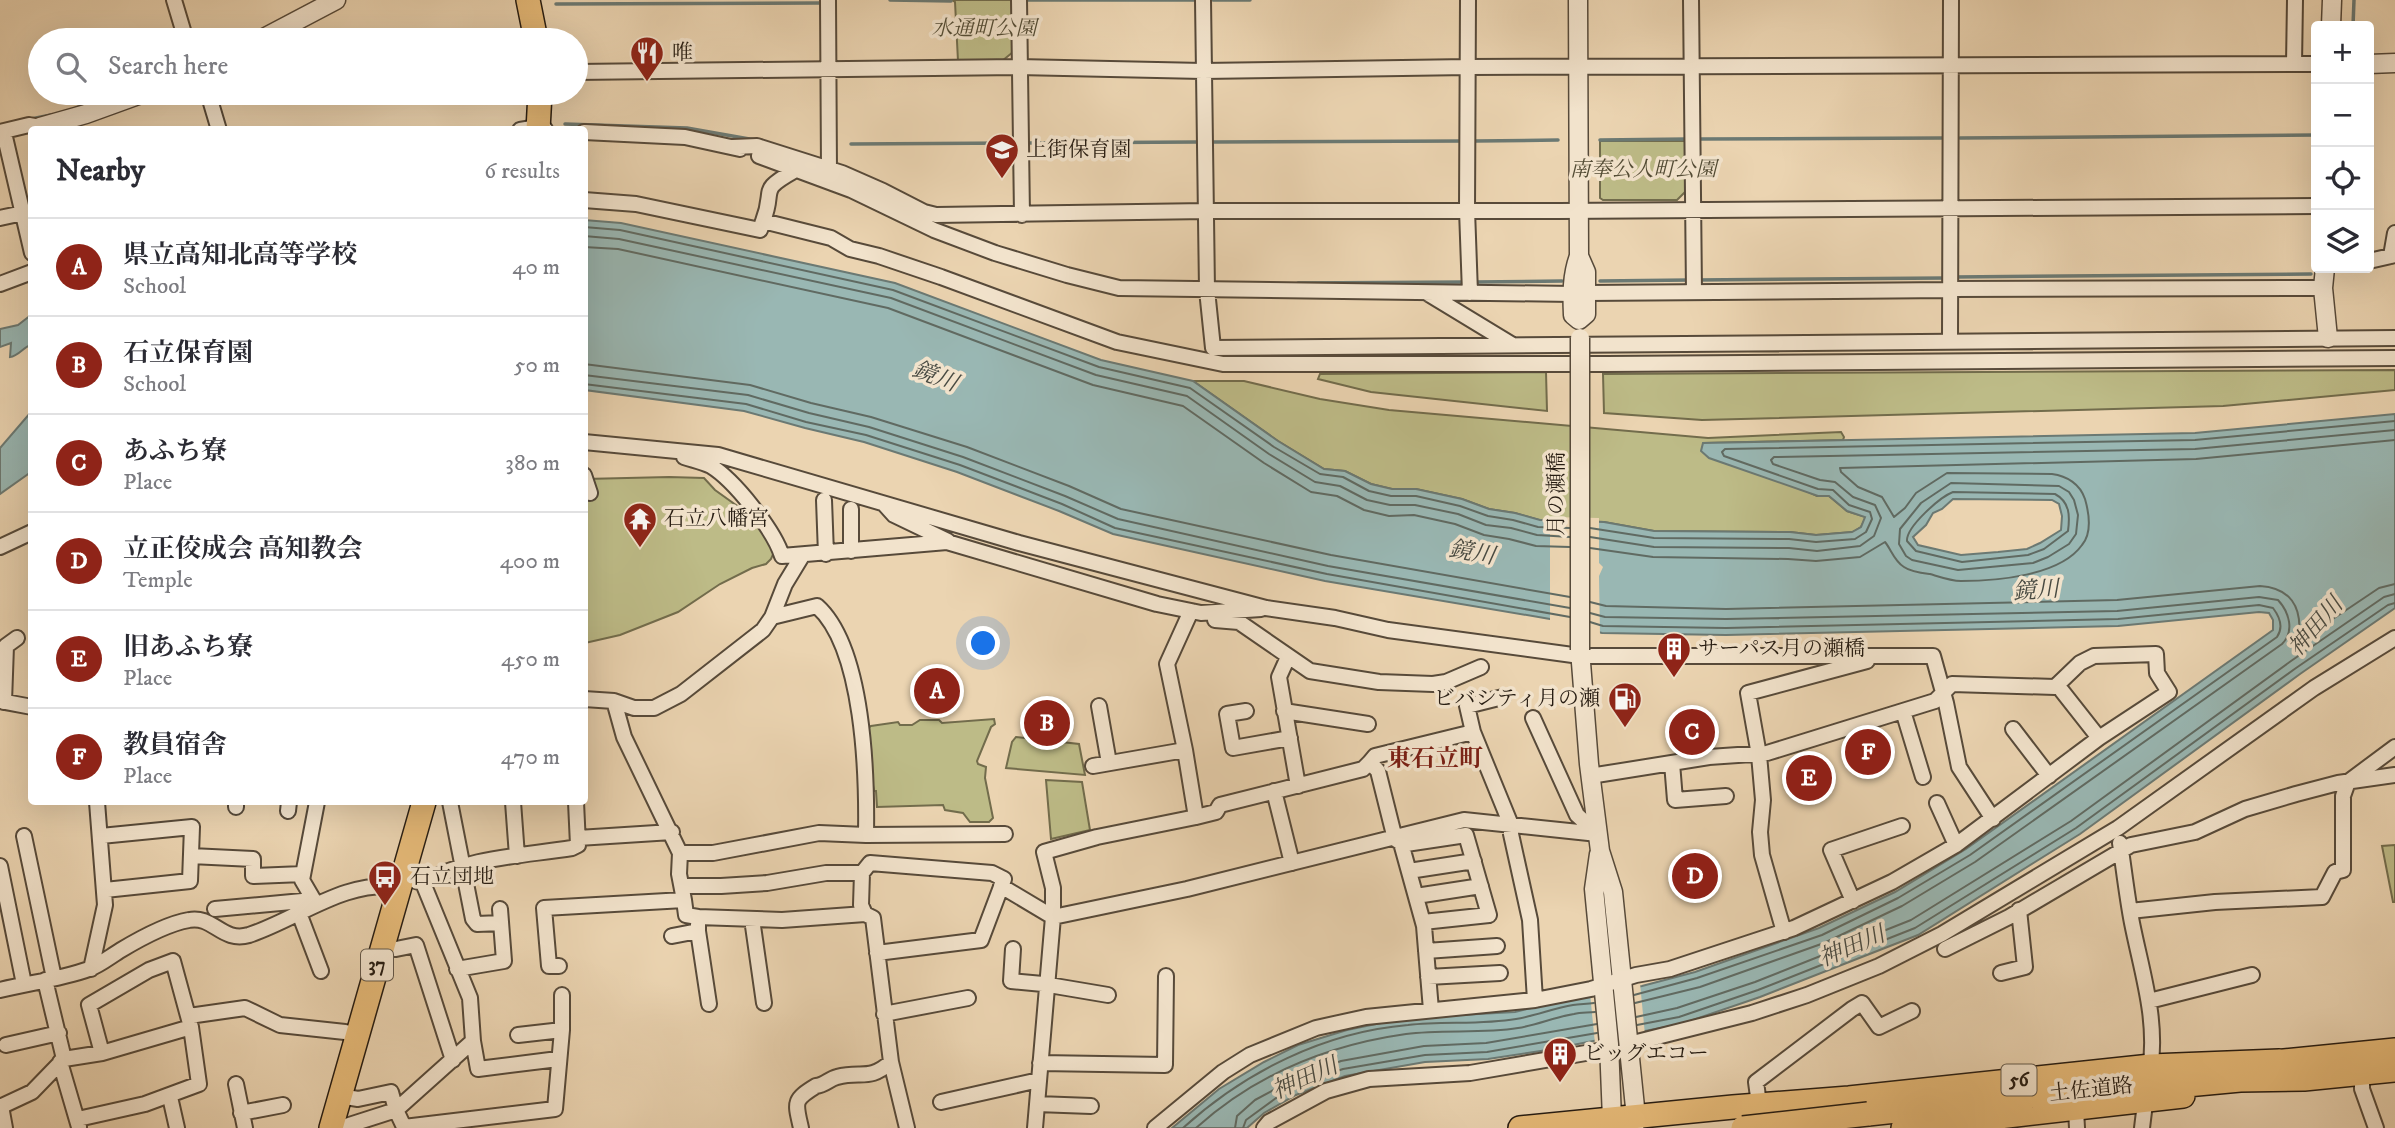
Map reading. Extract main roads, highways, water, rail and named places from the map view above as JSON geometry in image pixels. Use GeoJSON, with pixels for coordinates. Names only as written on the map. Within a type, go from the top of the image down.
{"type":"FeatureCollection","features":[{"type":"Feature","properties":{"kind":"main road"},"geometry":{"type":"LineString","coordinates":[[528,0],[534,28]]}},
{"type":"Feature","properties":{"kind":"main road"},"geometry":{"type":"LineString","coordinates":[[536,126],[539,105]]}},
{"type":"Feature","properties":{"kind":"main road","name":"37"},"geometry":{"type":"LineString","coordinates":[[331,1128],[382,947],[408,883],[423,805]]}},
{"type":"Feature","properties":{"kind":"main road","name":"土佐道路"},"geometry":{"type":"LineString","coordinates":[[1743,1128],[1860,1121],[2148,1084],[2175,1076],[2279,1061],[2395,1050]]}},
{"type":"Feature","properties":{"kind":"main road","name":"土佐道路"},"geometry":{"type":"LineString","coordinates":[[2148,1084],[2176,1086],[2240,1080],[2304,1079],[2395,1070]]}},
{"type":"Feature","properties":{"kind":"main road","name":"56"},"geometry":{"type":"LineString","coordinates":[[1520,1128],[1625,1123],[1759,1104],[2148,1084]]}},
{"type":"Feature","properties":{"kind":"main road","name":"56"},"geometry":{"type":"LineString","coordinates":[[1903,1128],[2076,1119],[2148,1084]]}},
{"type":"Feature","properties":{"kind":"water"},"geometry":{"type":"Polygon","coordinates":[[[588,220],[621,223],[895,283],[1101,360],[1193,381],[1278,441],[1324,469],[1345,471],[1371,484],[1392,489],[1416,489],[1540,520],[1604,522],[1654,531],[1790,532],[1816,535],[1852,532],[1861,527],[1865,517],[1847,511],[1829,496],[1818,496],[1709,458],[1701,451],[1703,443],[2195,433],[2395,414],[2395,608],[2080,834],[1918,935],[1760,997],[1681,1024],[1547,1050],[1488,1059],[1425,1062],[1345,1076],[1296,1095],[1264,1113],[1247,1128],[1172,1128],[1219,1089],[1298,1045],[1347,1030],[1405,1018],[1515,1012],[1572,998],[1642,986],[1695,972],[1819,928],[1895,892],[1966,849],[2273,630],[2273,620],[2269,613],[2259,612],[2118,626],[1726,635],[1602,633],[1550,619],[1325,581],[1113,534],[957,472],[864,442],[744,411],[588,390],[588,220]],[[1953,499],[1933,513],[1926,525],[1913,537],[1918,545],[1961,555],[2027,549],[2061,530],[2059,504],[2052,500],[1953,499]]]}},
{"type":"Feature","properties":{"kind":"water"},"geometry":{"type":"Polygon","coordinates":[[[28,317],[28,347],[10,357],[11,343],[0,347],[0,329],[18,325],[28,317]]]}},
{"type":"Feature","properties":{"kind":"water"},"geometry":{"type":"Polygon","coordinates":[[[28,415],[28,474],[0,494],[0,448],[28,415]]]}},
{"type":"Feature","properties":{"kind":"waterway"},"geometry":{"type":"LineString","coordinates":[[890,0],[951,1]]}},
{"type":"Feature","properties":{"kind":"waterway"},"geometry":{"type":"LineString","coordinates":[[1027,0],[1195,0]]}},
{"type":"Feature","properties":{"kind":"waterway"},"geometry":{"type":"LineString","coordinates":[[1213,0],[1250,0]]}},
{"type":"Feature","properties":{"kind":"waterway"},"geometry":{"type":"LineString","coordinates":[[2353,21],[2354,0]]}},
{"type":"Feature","properties":{"kind":"waterway"},"geometry":{"type":"LineString","coordinates":[[556,4],[820,3]]}},
{"type":"Feature","properties":{"kind":"waterway"},"geometry":{"type":"LineString","coordinates":[[76,108],[85,105]]}},
{"type":"Feature","properties":{"kind":"waterway"},"geometry":{"type":"LineString","coordinates":[[31,119],[51,115]]}},
{"type":"Feature","properties":{"kind":"waterway"},"geometry":{"type":"LineString","coordinates":[[565,124],[687,128],[755,140]]}},
{"type":"Feature","properties":{"kind":"waterway"},"geometry":{"type":"LineString","coordinates":[[1960,138],[2311,135]]}},
{"type":"Feature","properties":{"kind":"waterway"},"geometry":{"type":"LineString","coordinates":[[1701,139],[1942,138]]}},
{"type":"Feature","properties":{"kind":"waterway"},"geometry":{"type":"LineString","coordinates":[[1600,140],[1687,139]]}},
{"type":"Feature","properties":{"kind":"waterway"},"geometry":{"type":"LineString","coordinates":[[1475,141],[1558,140]]}},
{"type":"Feature","properties":{"kind":"waterway"},"geometry":{"type":"LineString","coordinates":[[1214,142],[1464,141]]}},
{"type":"Feature","properties":{"kind":"waterway"},"geometry":{"type":"LineString","coordinates":[[1027,143],[1197,142]]}},
{"type":"Feature","properties":{"kind":"waterway"},"geometry":{"type":"LineString","coordinates":[[851,144],[1015,143]]}},
{"type":"Feature","properties":{"kind":"waterway"},"geometry":{"type":"LineString","coordinates":[[1954,277],[2311,274]]}},
{"type":"Feature","properties":{"kind":"waterway"},"geometry":{"type":"LineString","coordinates":[[1697,280],[1945,278]]}},
{"type":"Feature","properties":{"kind":"waterway"},"geometry":{"type":"LineString","coordinates":[[1600,281],[1689,280]]}},
{"type":"Feature","properties":{"kind":"waterway"},"geometry":{"type":"LineString","coordinates":[[1475,282],[1562,281]]}},
{"type":"Feature","properties":{"kind":"waterway"},"geometry":{"type":"LineString","coordinates":[[1298,283],[1465,282]]}},
{"type":"Feature","properties":{"kind":"place","name":"唯"},"geometry":{"type":"Point","coordinates":[647,83]}},
{"type":"Feature","properties":{"kind":"place","name":"上街保育園"},"geometry":{"type":"Point","coordinates":[1002,180]}},
{"type":"Feature","properties":{"kind":"place","name":"石立八幡宮"},"geometry":{"type":"Point","coordinates":[640,549]}},
{"type":"Feature","properties":{"kind":"place","name":"サーパス月の瀬橋"},"geometry":{"type":"Point","coordinates":[1674,679]}},
{"type":"Feature","properties":{"kind":"place","name":"県立高知北高等学校"},"geometry":{"type":"Point","coordinates":[937,691]}},
{"type":"Feature","properties":{"kind":"place","name":"石立保育園"},"geometry":{"type":"Point","coordinates":[1047,723]}},
{"type":"Feature","properties":{"kind":"place","name":"ビバシティ月の瀬"},"geometry":{"type":"Point","coordinates":[1625,729]}},
{"type":"Feature","properties":{"kind":"place","name":"あふち寮"},"geometry":{"type":"Point","coordinates":[1692,732]}},
{"type":"Feature","properties":{"kind":"place","name":"教員宿舎"},"geometry":{"type":"Point","coordinates":[1868,752]}},
{"type":"Feature","properties":{"kind":"place","name":"旧あふち寮"},"geometry":{"type":"Point","coordinates":[1809,778]}},
{"type":"Feature","properties":{"kind":"place","name":"立正佼成会 高知教会"},"geometry":{"type":"Point","coordinates":[1695,876]}},
{"type":"Feature","properties":{"kind":"place","name":"石立団地"},"geometry":{"type":"Point","coordinates":[385,907]}},
{"type":"Feature","properties":{"kind":"place","name":"ビッグエコー"},"geometry":{"type":"Point","coordinates":[1560,1084]}},
{"type":"Feature","properties":{"kind":"district","name":"東石立町"},"geometry":{"type":"Point","coordinates":[1435,759]}},
{"type":"Feature","properties":{"kind":"park label","name":"水通町公園"},"geometry":{"type":"Point","coordinates":[984,29]}},
{"type":"Feature","properties":{"kind":"park label","name":"南奉公人町公園"},"geometry":{"type":"Point","coordinates":[1643,170]}},
{"type":"Feature","properties":{"kind":"water label","name":"鏡川"},"geometry":{"type":"Point","coordinates":[935,377]}},
{"type":"Feature","properties":{"kind":"water label","name":"鏡川"},"geometry":{"type":"Point","coordinates":[1472,553]}},
{"type":"Feature","properties":{"kind":"water label","name":"鏡川"},"geometry":{"type":"Point","coordinates":[2036,591]}},
{"type":"Feature","properties":{"kind":"water label","name":"神田川"},"geometry":{"type":"Point","coordinates":[2316,627]}},
{"type":"Feature","properties":{"kind":"water label","name":"神田川"},"geometry":{"type":"Point","coordinates":[1852,947]}},
{"type":"Feature","properties":{"kind":"water label","name":"神田川"},"geometry":{"type":"Point","coordinates":[1305,1079]}}]}
